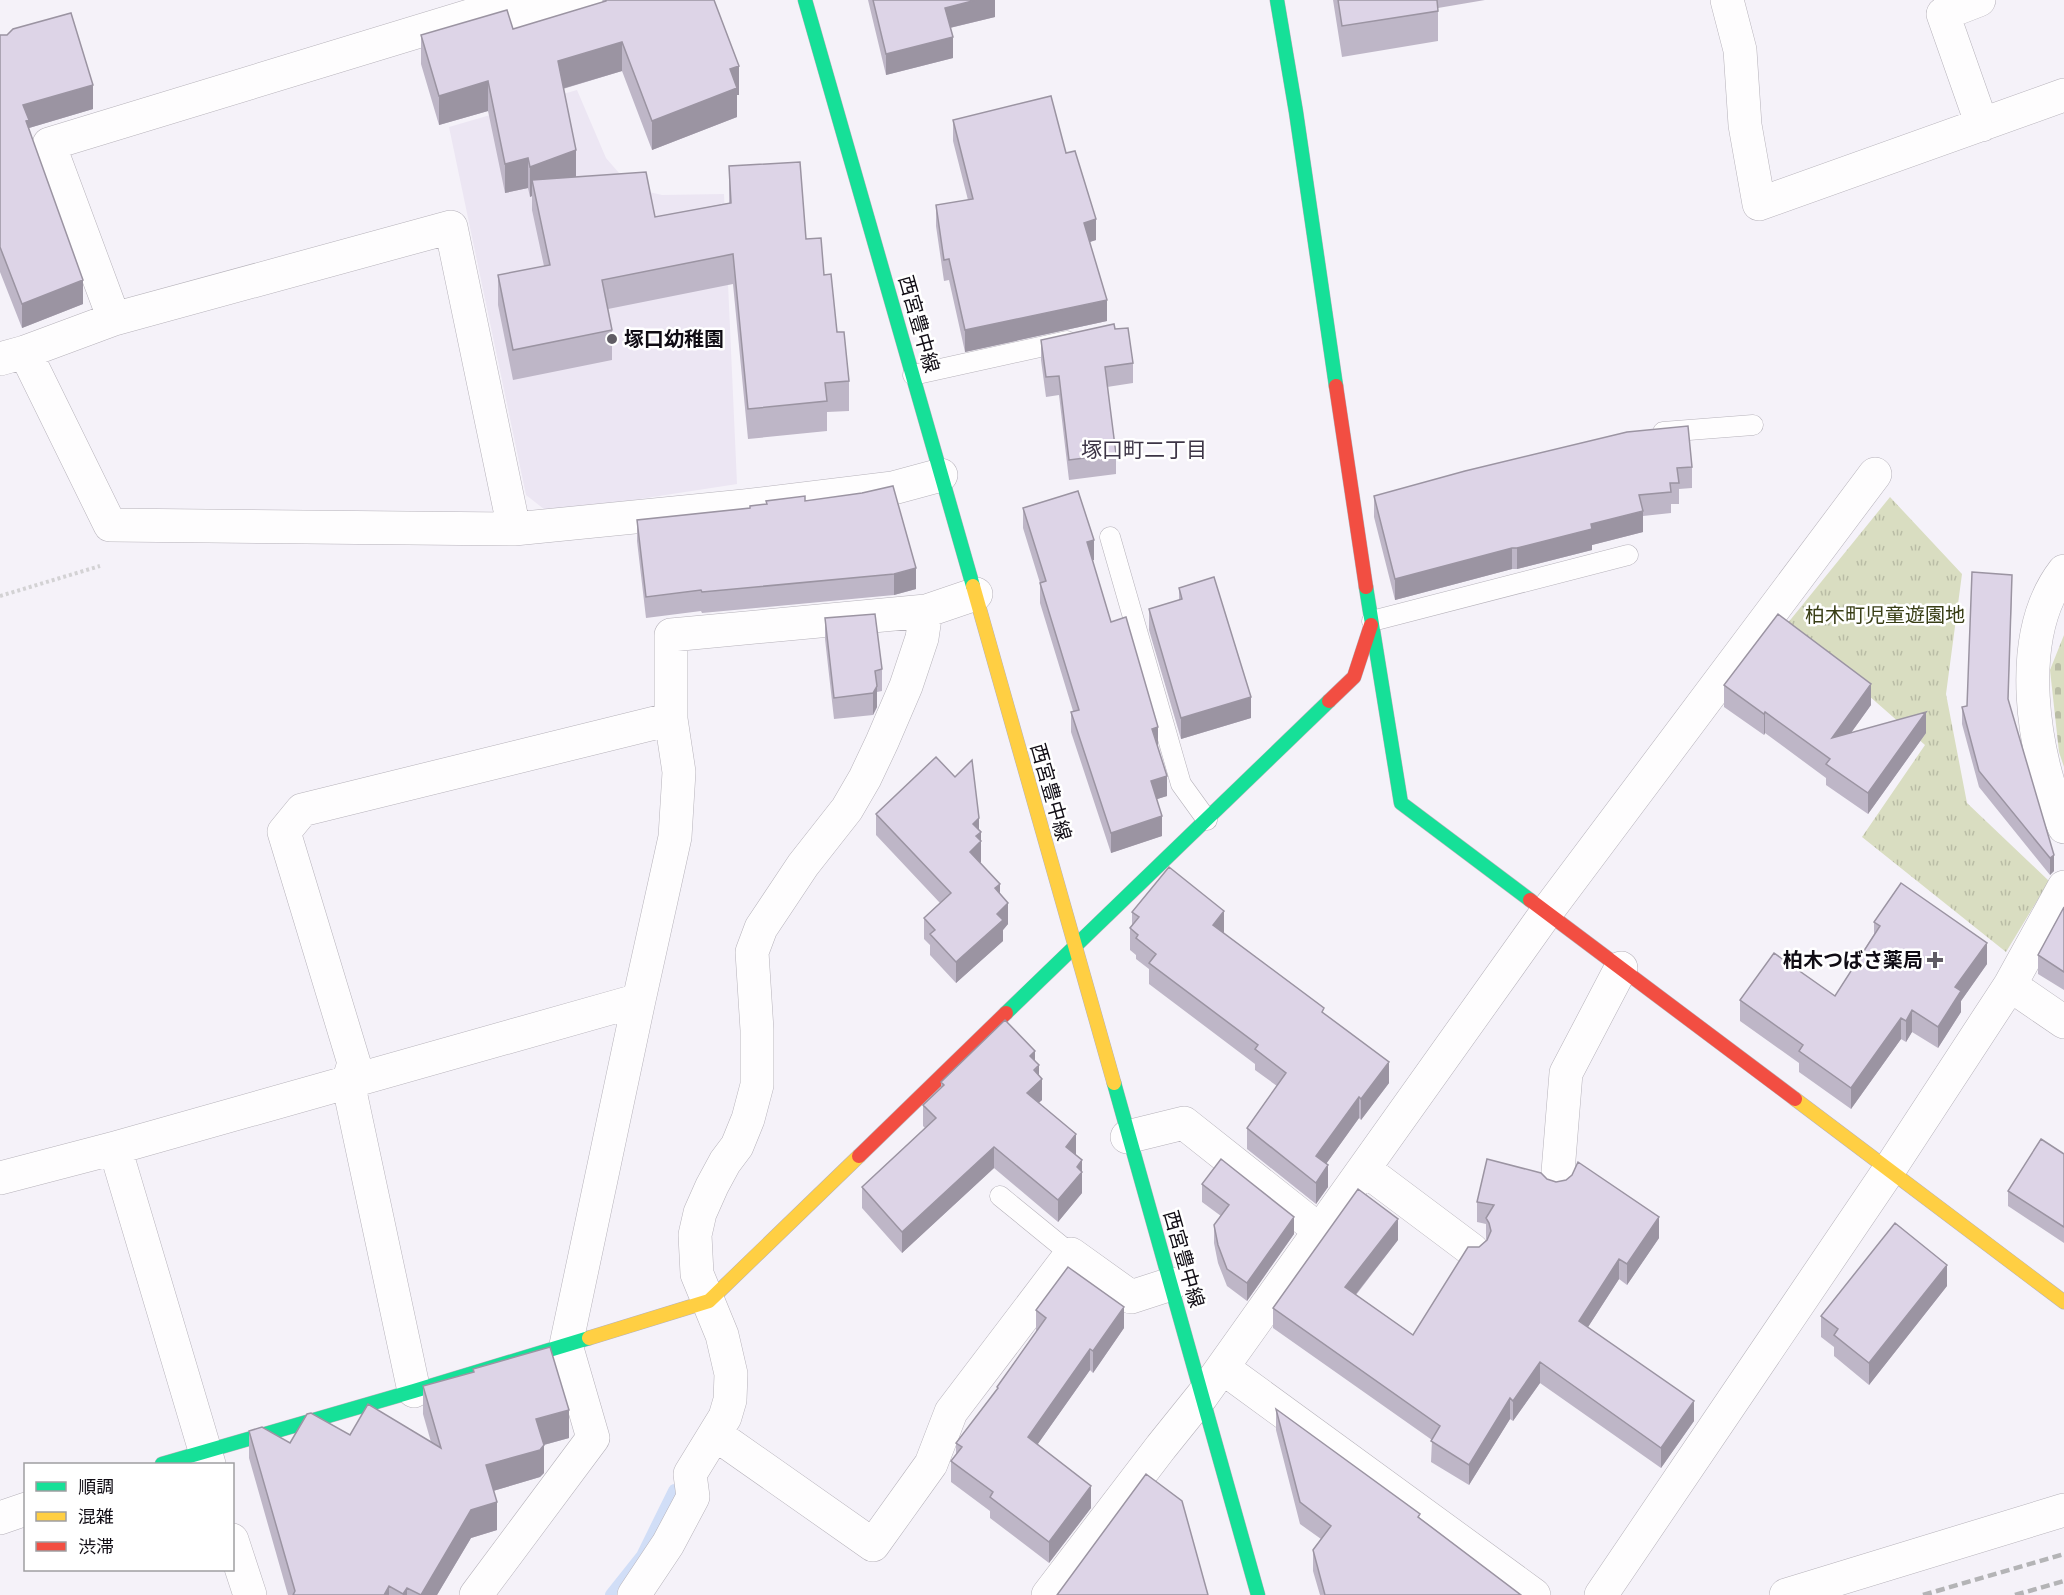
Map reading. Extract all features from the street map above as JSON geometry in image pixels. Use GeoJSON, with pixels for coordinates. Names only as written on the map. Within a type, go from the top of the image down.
{"type":"FeatureCollection","features":[{"type":"Feature","properties":{"kind":"street"},"geometry":{"type":"LineString","coordinates":[[114,319],[49,144],[479,13],[562,15],[586,0]]}},
{"type":"Feature","properties":{"kind":"street","name":"西宮豊中線"},"geometry":{"type":"LineString","coordinates":[[805,0],[976,594],[1127,1137],[1171,1284],[1258,1595]]}},
{"type":"Feature","properties":{"kind":"street"},"geometry":{"type":"LineString","coordinates":[[1277,0],[1296,112],[1353,505],[1401,803],[2064,1302]]}},
{"type":"Feature","properties":{"kind":"street"},"geometry":{"type":"LineString","coordinates":[[1727,0],[1740,50],[1745,125],[1759,204],[2064,95]]}},
{"type":"Feature","properties":{"kind":"street"},"geometry":{"type":"LineString","coordinates":[[1979,0],[1943,14],[1982,125]]}},
{"type":"Feature","properties":{"kind":"street"},"geometry":{"type":"LineString","coordinates":[[514,529],[451,227],[114,319],[13,355],[110,525],[514,529],[744,506],[893,488],[941,475]]}},
{"type":"Feature","properties":{"kind":"street"},"geometry":{"type":"LineString","coordinates":[[1048,1595],[1223,1368],[1546,913],[1875,474]]}},
{"type":"Feature","properties":{"kind":"street"},"geometry":{"type":"LineString","coordinates":[[2064,572],[2055,584],[2039,625],[2034,650],[2032,683],[2045,768],[2054,805],[2064,827]]}},
{"type":"Feature","properties":{"kind":"street"},"geometry":{"type":"LineString","coordinates":[[476,1595],[593,1438],[566,1345],[675,837],[679,772],[671,719],[671,635],[926,611],[976,594]]}},
{"type":"Feature","properties":{"kind":"street"},"geometry":{"type":"LineString","coordinates":[[634,1595],[668,1544],[693,1497],[690,1474],[725,1417],[730,1400],[731,1374],[722,1335],[697,1275],[695,1235],[700,1213],[712,1186],[737,1146],[748,1119],[757,1085],[757,1021],[752,952],[761,928],[771,911],[803,865],[847,809],[865,778],[906,686],[922,638],[926,611]]}},
{"type":"Feature","properties":{"kind":"street"},"geometry":{"type":"LineString","coordinates":[[170,1463],[207,1458],[414,1391],[708,1301],[1354,677],[1372,621]]}},
{"type":"Feature","properties":{"kind":"street"},"geometry":{"type":"LineString","coordinates":[[414,1391],[348,1082],[354,1063],[284,832],[302,810],[671,719]]}},
{"type":"Feature","properties":{"kind":"street"},"geometry":{"type":"LineString","coordinates":[[1601,1595],[1889,1170],[2010,985],[2064,887]]}},
{"type":"Feature","properties":{"kind":"street"},"geometry":{"type":"LineString","coordinates":[[1557,1184],[1566,1073],[1621,968]]}},
{"type":"Feature","properties":{"kind":"street"},"geometry":{"type":"LineString","coordinates":[[2010,985],[2064,1022]]}},
{"type":"Feature","properties":{"kind":"street"},"geometry":{"type":"LineString","coordinates":[[0,1178],[115,1148],[639,1000]]}},
{"type":"Feature","properties":{"kind":"street"},"geometry":{"type":"LineString","coordinates":[[1127,1137],[1184,1123],[1319,1230]]}},
{"type":"Feature","properties":{"kind":"street"},"geometry":{"type":"LineString","coordinates":[[115,1148],[207,1458]]}},
{"type":"Feature","properties":{"kind":"street"},"geometry":{"type":"LineString","coordinates":[[1364,1169],[1472,1250]]}},
{"type":"Feature","properties":{"kind":"street"},"geometry":{"type":"LineString","coordinates":[[715,1434],[873,1545],[931,1464],[951,1412],[1071,1254],[1131,1297],[1171,1284]]}},
{"type":"Feature","properties":{"kind":"street"},"geometry":{"type":"LineString","coordinates":[[1223,1368],[1534,1595]]}},
{"type":"Feature","properties":{"kind":"street"},"geometry":{"type":"LineString","coordinates":[[0,1518],[24,1510]]}},
{"type":"Feature","properties":{"kind":"street"},"geometry":{"type":"LineString","coordinates":[[1786,1595],[2064,1510]]}},
{"type":"Feature","properties":{"kind":"street"},"geometry":{"type":"LineString","coordinates":[[234,1546],[250,1595]]}},
{"type":"Feature","properties":{"kind":"lane"},"geometry":{"type":"LineString","coordinates":[[913,375],[1087,337]]}},
{"type":"Feature","properties":{"kind":"lane"},"geometry":{"type":"LineString","coordinates":[[1643,436],[1665,431],[1753,425]]}},
{"type":"Feature","properties":{"kind":"lane"},"geometry":{"type":"LineString","coordinates":[[1353,505],[1376,500]]}},
{"type":"Feature","properties":{"kind":"lane"},"geometry":{"type":"LineString","coordinates":[[1110,537],[1181,784],[1207,820]]}},
{"type":"Feature","properties":{"kind":"lane"},"geometry":{"type":"LineString","coordinates":[[1372,621],[1628,555]]}},
{"type":"Feature","properties":{"kind":"lane"},"geometry":{"type":"LineString","coordinates":[[1000,1196],[1071,1254]]}},
{"type":"Feature","properties":{"kind":"path"},"geometry":{"type":"LineString","coordinates":[[0,596],[124,561],[126,525]]}},
{"type":"Feature","properties":{"kind":"shaded area","name":"塚口幼稚園"},"geometry":{"type":"Polygon","coordinates":[[[577,90],[606,158],[632,188],[662,195],[724,194],[737,484],[549,513],[526,495],[449,127],[577,90]]]}},
{"type":"Feature","properties":{"kind":"green space","name":"柏木町児童遊園地"},"geometry":{"type":"Polygon","coordinates":[[[1890,497],[1962,574],[1946,694],[1967,803],[2049,881],[2006,952],[1862,837],[1925,745],[1787,624],[1890,497]]]}},
{"type":"Feature","properties":{"kind":"green space"},"geometry":{"type":"Polygon","coordinates":[[[2064,635],[2064,767],[2059,752],[2050,670],[2064,635]]]}},
{"type":"Feature","properties":{"kind":"building"},"geometry":{"type":"Polygon","coordinates":[[[606,0],[714,0],[739,66],[730,69],[737,88],[652,121],[622,42],[558,61],[576,150],[530,167],[528,158],[505,164],[488,81],[439,96],[421,35],[507,10],[513,29],[606,0]]]}},
{"type":"Feature","properties":{"kind":"building"},"geometry":{"type":"Polygon","coordinates":[[[873,0],[976,0],[945,8],[953,37],[886,54],[873,0]]]}},
{"type":"Feature","properties":{"kind":"building"},"geometry":{"type":"Polygon","coordinates":[[[1338,0],[1437,0],[1438,11],[1342,26],[1338,0]]]}},
{"type":"Feature","properties":{"kind":"building"},"geometry":{"type":"Polygon","coordinates":[[[71,13],[93,85],[23,105],[29,120],[26,121],[83,280],[22,304],[0,247],[0,35],[7,35],[13,29],[71,13]]]}},
{"type":"Feature","properties":{"kind":"building"},"geometry":{"type":"Polygon","coordinates":[[[1051,96],[1066,153],[1075,151],[1096,219],[1084,223],[1107,300],[965,330],[949,259],[944,260],[936,205],[973,199],[953,120],[1051,96]]]}},
{"type":"Feature","properties":{"kind":"building"},"geometry":{"type":"Polygon","coordinates":[[[800,162],[806,239],[821,238],[824,275],[831,274],[837,332],[844,332],[849,381],[825,383],[827,401],[748,409],[733,254],[602,280],[612,330],[513,350],[498,275],[550,265],[532,180],[646,172],[655,217],[731,203],[729,166],[800,162]]]}},
{"type":"Feature","properties":{"kind":"building"},"geometry":{"type":"Polygon","coordinates":[[[1114,324],[1115,329],[1128,328],[1133,363],[1105,367],[1116,454],[1069,460],[1059,376],[1046,377],[1041,340],[1114,324]]]}},
{"type":"Feature","properties":{"kind":"building"},"geometry":{"type":"Polygon","coordinates":[[[1688,426],[1692,467],[1677,468],[1679,483],[1670,483],[1671,492],[1639,495],[1643,511],[1591,524],[1592,529],[1395,579],[1374,496],[1465,471],[1627,432],[1688,426]]]}},
{"type":"Feature","properties":{"kind":"building"},"geometry":{"type":"Polygon","coordinates":[[[893,486],[916,568],[894,574],[702,592],[701,590],[646,597],[637,520],[750,508],[750,506],[767,504],[766,501],[805,496],[805,501],[893,486]]]}},
{"type":"Feature","properties":{"kind":"building"},"geometry":{"type":"Polygon","coordinates":[[[1078,491],[1094,540],[1087,542],[1111,622],[1126,617],[1158,727],[1152,729],[1167,776],[1151,781],[1162,816],[1111,833],[1071,712],[1079,710],[1040,583],[1046,581],[1023,508],[1078,491]]]}},
{"type":"Feature","properties":{"kind":"building"},"geometry":{"type":"Polygon","coordinates":[[[1972,572],[2012,575],[2008,699],[2054,855],[2050,858],[1979,771],[1962,707],[1967,706],[1972,572]]]}},
{"type":"Feature","properties":{"kind":"building"},"geometry":{"type":"Polygon","coordinates":[[[1214,577],[1251,697],[1181,718],[1149,609],[1182,599],[1179,588],[1214,577]]]}},
{"type":"Feature","properties":{"kind":"building"},"geometry":{"type":"Polygon","coordinates":[[[875,614],[882,669],[875,671],[877,686],[873,693],[834,698],[825,618],[875,614]]]}},
{"type":"Feature","properties":{"kind":"building"},"geometry":{"type":"Polygon","coordinates":[[[1778,614],[1871,684],[1832,738],[1926,712],[1868,793],[1826,764],[1830,759],[1724,685],[1778,614]]]}},
{"type":"Feature","properties":{"kind":"building"},"geometry":{"type":"Polygon","coordinates":[[[936,757],[955,777],[972,760],[979,818],[973,824],[981,832],[976,836],[981,841],[970,852],[1000,884],[995,888],[1008,903],[997,914],[1003,920],[956,962],[930,934],[935,930],[924,918],[951,893],[876,814],[936,757]]]}},
{"type":"Feature","properties":{"kind":"building"},"geometry":{"type":"Polygon","coordinates":[[[1169,867],[1224,911],[1213,925],[1324,1008],[1322,1012],[1389,1062],[1361,1099],[1359,1097],[1316,1156],[1328,1165],[1316,1183],[1247,1128],[1286,1073],[1255,1049],[1258,1045],[1149,963],[1156,954],[1136,938],[1138,935],[1130,928],[1139,917],[1132,912],[1169,867]]]}},
{"type":"Feature","properties":{"kind":"building"},"geometry":{"type":"Polygon","coordinates":[[[1901,883],[1987,943],[1955,987],[1961,991],[1938,1027],[1912,1010],[1906,1021],[1901,1018],[1851,1088],[1799,1051],[1803,1045],[1740,1000],[1774,953],[1835,996],[1880,926],[1874,922],[1901,883]]]}},
{"type":"Feature","properties":{"kind":"building"},"geometry":{"type":"Polygon","coordinates":[[[2064,907],[2064,972],[2038,955],[2064,907]]]}},
{"type":"Feature","properties":{"kind":"building"},"geometry":{"type":"Polygon","coordinates":[[[1005,1020],[1035,1051],[1030,1056],[1039,1065],[1034,1070],[1042,1079],[1027,1093],[1076,1134],[1066,1147],[1082,1160],[1077,1167],[1082,1172],[1058,1200],[994,1147],[902,1232],[862,1187],[936,1118],[923,1105],[944,1085],[941,1082],[1005,1020]]]}},
{"type":"Feature","properties":{"kind":"building"},"geometry":{"type":"Polygon","coordinates":[[[2041,1139],[2064,1154],[2064,1227],[2008,1191],[2041,1139]]]}},
{"type":"Feature","properties":{"kind":"building"},"geometry":{"type":"Polygon","coordinates":[[[1221,1159],[1294,1217],[1247,1283],[1227,1269],[1218,1245],[1214,1225],[1229,1205],[1202,1184],[1221,1159]]]}},
{"type":"Feature","properties":{"kind":"building"},"geometry":{"type":"Polygon","coordinates":[[[1487,1159],[1541,1173],[1547,1179],[1556,1182],[1566,1180],[1572,1175],[1578,1162],[1659,1217],[1627,1264],[1619,1259],[1579,1321],[1694,1401],[1661,1448],[1540,1362],[1513,1401],[1510,1398],[1469,1465],[1431,1441],[1440,1426],[1273,1308],[1358,1189],[1398,1219],[1345,1287],[1413,1335],[1468,1247],[1479,1247],[1487,1240],[1491,1231],[1486,1218],[1494,1205],[1477,1202],[1487,1159]]]}},
{"type":"Feature","properties":{"kind":"building"},"geometry":{"type":"Polygon","coordinates":[[[1895,1223],[1947,1265],[1869,1363],[1834,1335],[1838,1329],[1821,1316],[1895,1223]]]}},
{"type":"Feature","properties":{"kind":"building"},"geometry":{"type":"Polygon","coordinates":[[[1068,1267],[1124,1307],[1093,1351],[1090,1349],[1028,1437],[1091,1486],[1049,1542],[990,1497],[993,1492],[951,1461],[962,1447],[956,1443],[998,1388],[1046,1318],[1036,1310],[1068,1267]]]}},
{"type":"Feature","properties":{"kind":"building"},"geometry":{"type":"Polygon","coordinates":[[[550,1347],[569,1410],[536,1419],[544,1445],[540,1450],[486,1465],[497,1502],[471,1510],[421,1595],[407,1588],[403,1594],[389,1586],[384,1595],[293,1595],[295,1591],[249,1431],[262,1427],[290,1443],[307,1414],[311,1413],[350,1435],[368,1404],[441,1448],[423,1386],[550,1347]]]}},
{"type":"Feature","properties":{"kind":"building"},"geometry":{"type":"Polygon","coordinates":[[[1276,1409],[1420,1514],[1418,1517],[1521,1595],[1325,1595],[1313,1550],[1331,1526],[1300,1502],[1276,1409]]]}},
{"type":"Feature","properties":{"kind":"building"},"geometry":{"type":"Polygon","coordinates":[[[1146,1474],[1182,1501],[1208,1595],[1057,1595],[1146,1474]]]}},
{"type":"Feature","properties":{"kind":"waterway"},"geometry":{"type":"LineString","coordinates":[[612,1595],[643,1556],[675,1491]]}},
{"type":"Feature","properties":{"kind":"railway"},"geometry":{"type":"LineString","coordinates":[[1923,1595],[2064,1554]]}},
{"type":"Feature","properties":{"kind":"railway"},"geometry":{"type":"LineString","coordinates":[[2015,1595],[2064,1581]]}},
{"type":"Feature","properties":{"kind":"traffic: fast"},"geometry":{"type":"LineString","coordinates":[[805,0],[973,586]]}},
{"type":"Feature","properties":{"kind":"traffic: fast"},"geometry":{"type":"LineString","coordinates":[[1277,0],[1296,112],[1336,386]]}},
{"type":"Feature","properties":{"kind":"traffic: fast"},"geometry":{"type":"LineString","coordinates":[[1366,587],[1401,803],[1530,900]]}},
{"type":"Feature","properties":{"kind":"traffic: fast"},"geometry":{"type":"LineString","coordinates":[[1006,1013],[1329,701]]}},
{"type":"Feature","properties":{"kind":"traffic: fast"},"geometry":{"type":"LineString","coordinates":[[1114,1083],[1258,1595]]}},
{"type":"Feature","properties":{"kind":"traffic: fast"},"geometry":{"type":"LineString","coordinates":[[165,1463],[589,1338]]}},
{"type":"Feature","properties":{"kind":"traffic: slow"},"geometry":{"type":"LineString","coordinates":[[973,586],[1114,1083]]}},
{"type":"Feature","properties":{"kind":"traffic: slow"},"geometry":{"type":"LineString","coordinates":[[1795,1099],[2064,1302]]}},
{"type":"Feature","properties":{"kind":"traffic: slow"},"geometry":{"type":"LineString","coordinates":[[589,1338],[709,1301],[859,1156]]}},
{"type":"Feature","properties":{"kind":"traffic: jam"},"geometry":{"type":"LineString","coordinates":[[1336,386],[1366,587]]}},
{"type":"Feature","properties":{"kind":"traffic: jam"},"geometry":{"type":"LineString","coordinates":[[1329,701],[1354,677],[1371,625]]}},
{"type":"Feature","properties":{"kind":"traffic: jam"},"geometry":{"type":"LineString","coordinates":[[1530,900],[1795,1099]]}},
{"type":"Feature","properties":{"kind":"traffic: jam"},"geometry":{"type":"LineString","coordinates":[[859,1156],[1006,1013]]}},
{"type":"Feature","properties":{"kind":"place","name":"塚口幼稚園"},"geometry":{"type":"Point","coordinates":[612,339]}},
{"type":"Feature","properties":{"kind":"place","name":"柏木つばさ薬局"},"geometry":{"type":"Point","coordinates":[1935,960]}},
{"type":"Feature","properties":{"kind":"district","name":"塚口町二丁目"},"geometry":{"type":"Point","coordinates":[1144,450]}}]}
